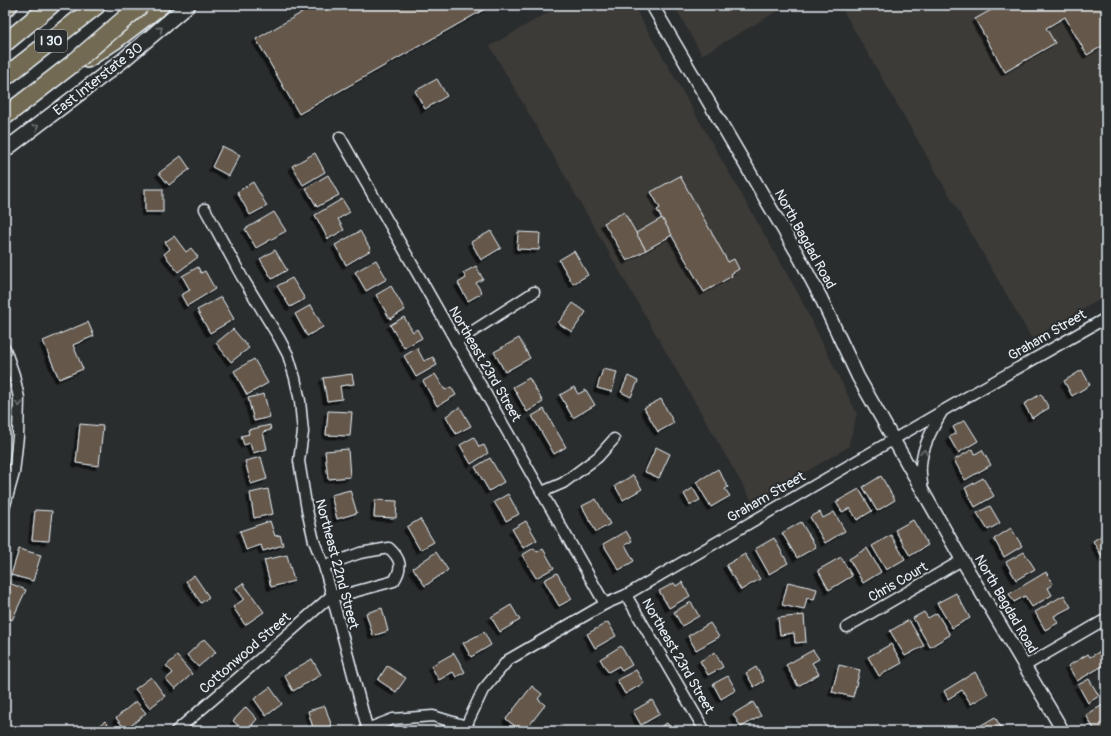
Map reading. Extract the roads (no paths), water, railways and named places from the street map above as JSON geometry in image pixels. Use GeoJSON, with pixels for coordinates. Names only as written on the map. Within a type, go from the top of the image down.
{"type":"FeatureCollection","features":[{"type":"Feature","properties":{"kind":"highway"},"geometry":{"type":"LineString","coordinates":[[5,8],[9,5]]}},
{"type":"Feature","properties":{"kind":"highway"},"geometry":{"type":"LineString","coordinates":[[5,43],[51,5]]}},
{"type":"Feature","properties":{"kind":"highway","name":"I 30"},"geometry":{"type":"LineString","coordinates":[[5,76],[97,5]]}},
{"type":"Feature","properties":{"kind":"highway"},"geometry":{"type":"LineString","coordinates":[[5,116],[71,65],[141,5]]}},
{"type":"Feature","properties":{"kind":"highway"},"geometry":{"type":"LineString","coordinates":[[5,113],[76,68],[160,5]]}},
{"type":"Feature","properties":{"kind":"main road","name":"East Interstate 30"},"geometry":{"type":"LineString","coordinates":[[5,150],[122,61],[188,5]]}},
{"type":"Feature","properties":{"kind":"street","name":"North Bagdad Road"},"geometry":{"type":"LineString","coordinates":[[652,5],[797,253],[820,296],[858,378],[893,440],[1063,731]]}},
{"type":"Feature","properties":{"kind":"street","name":"Northeast 23rd Street"},"geometry":{"type":"LineString","coordinates":[[340,137],[605,604]]}},
{"type":"Feature","properties":{"kind":"street","name":"Northeast 22nd Street"},"geometry":{"type":"LineString","coordinates":[[204,209],[288,355],[300,401],[303,432],[299,461],[307,510],[314,541],[324,566],[368,730]]}},
{"type":"Feature","properties":{"kind":"street"},"geometry":{"type":"LineString","coordinates":[[456,342],[534,292]]}},
{"type":"Feature","properties":{"kind":"street","name":"Graham Street"},"geometry":{"type":"LineString","coordinates":[[469,729],[483,690],[508,660],[605,604],[626,594],[1106,318]]}},
{"type":"Feature","properties":{"kind":"street"},"geometry":{"type":"LineString","coordinates":[[5,349],[8,365],[14,376],[19,398],[18,436],[14,473],[5,505]]}},
{"type":"Feature","properties":{"kind":"street","name":"North Bagdad Road"},"geometry":{"type":"LineString","coordinates":[[923,491],[921,464],[926,442],[943,411]]}},
{"type":"Feature","properties":{"kind":"street"},"geometry":{"type":"LineString","coordinates":[[542,492],[563,482],[598,457],[614,439]]}},
{"type":"Feature","properties":{"kind":"street"},"geometry":{"type":"LineString","coordinates":[[324,566],[360,553],[389,548],[395,553],[400,565],[399,574],[394,581],[350,593],[331,596]]}},
{"type":"Feature","properties":{"kind":"street","name":"Chris Court"},"geometry":{"type":"LineString","coordinates":[[847,628],[962,560]]}},
{"type":"Feature","properties":{"kind":"street","name":"Northeast 23rd Street"},"geometry":{"type":"LineString","coordinates":[[626,594],[705,731]]}},
{"type":"Feature","properties":{"kind":"street","name":"Cottonwood Street"},"geometry":{"type":"LineString","coordinates":[[176,731],[331,596]]}},
{"type":"Feature","properties":{"kind":"street"},"geometry":{"type":"LineString","coordinates":[[1025,666],[1106,618]]}},
{"type":"Feature","properties":{"kind":"street"},"geometry":{"type":"LineString","coordinates":[[368,730],[393,719],[433,716],[469,729]]}}]}
